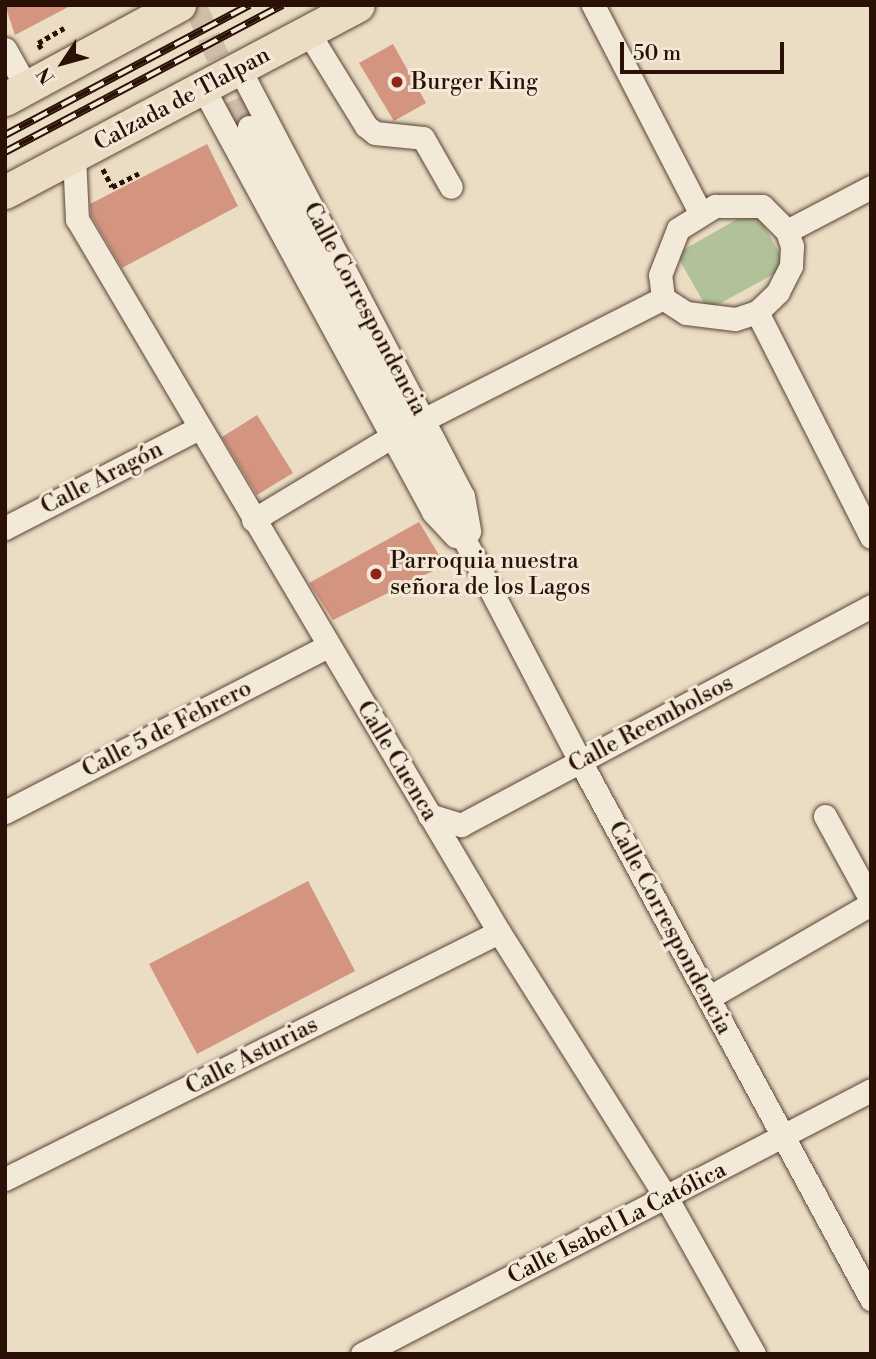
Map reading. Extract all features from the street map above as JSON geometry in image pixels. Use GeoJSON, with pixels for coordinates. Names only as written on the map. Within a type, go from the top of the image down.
{"type":"FeatureCollection","features":[{"type":"Feature","properties":{"kind":"highway","name":"Calzada de Tlalpan"},"geometry":{"type":"LineString","coordinates":[[5,192],[358,5]]}},
{"type":"Feature","properties":{"kind":"highway"},"geometry":{"type":"LineString","coordinates":[[16,94],[173,7]]}},
{"type":"Feature","properties":{"kind":"street"},"geometry":{"type":"LineString","coordinates":[[593,5],[700,212]]}},
{"type":"Feature","properties":{"kind":"street"},"geometry":{"type":"LineString","coordinates":[[308,32],[366,126],[375,132],[424,138],[451,187]]}},
{"type":"Feature","properties":{"kind":"street"},"geometry":{"type":"LineString","coordinates":[[5,49],[16,94]]}},
{"type":"Feature","properties":{"kind":"street","name":"Calle Correspondencia"},"geometry":{"type":"LineString","coordinates":[[239,68],[463,496],[473,555]]}},
{"type":"Feature","properties":{"kind":"street","name":"Calle Correspondencia"},"geometry":{"type":"LineString","coordinates":[[203,88],[433,512],[473,555]]}},
{"type":"Feature","properties":{"kind":"street","name":"Calle Correspondencia"},"geometry":{"type":"LineString","coordinates":[[248,127],[580,761],[783,1139],[863,1267],[871,1299]]}},
{"type":"Feature","properties":{"kind":"street","name":"Calle Cuenca"},"geometry":{"type":"LineString","coordinates":[[82,152],[77,219],[499,932],[666,1197],[754,1354]]}},
{"type":"Feature","properties":{"kind":"street"},"geometry":{"type":"LineString","coordinates":[[787,231],[871,187]]}},
{"type":"Feature","properties":{"kind":"street"},"geometry":{"type":"LineString","coordinates":[[715,206],[762,206],[787,231],[792,267],[778,292],[757,312],[715,318],[686,313],[663,298],[660,275],[667,251],[678,229],[700,212],[715,206]]}},
{"type":"Feature","properties":{"kind":"street"},"geometry":{"type":"LineString","coordinates":[[423,420],[663,298]]}},
{"type":"Feature","properties":{"kind":"street"},"geometry":{"type":"LineString","coordinates":[[757,312],[871,537]]}},
{"type":"Feature","properties":{"kind":"street","name":"Calle Aragón"},"geometry":{"type":"LineString","coordinates":[[5,528],[199,428]]}},
{"type":"Feature","properties":{"kind":"street"},"geometry":{"type":"LineString","coordinates":[[253,520],[391,437]]}},
{"type":"Feature","properties":{"kind":"street","name":"Calle Reembolsos"},"geometry":{"type":"LineString","coordinates":[[429,815],[461,825],[871,606]]}},
{"type":"Feature","properties":{"kind":"street","name":"Calle 5 de Febrero"},"geometry":{"type":"LineString","coordinates":[[5,812],[328,646]]}},
{"type":"Feature","properties":{"kind":"street"},"geometry":{"type":"LineString","coordinates":[[708,998],[871,902],[825,816]]}},
{"type":"Feature","properties":{"kind":"street","name":"Calle Asturias"},"geometry":{"type":"LineString","coordinates":[[5,1179],[499,932]]}},
{"type":"Feature","properties":{"kind":"street","name":"Calle Isabel La Católica"},"geometry":{"type":"LineString","coordinates":[[362,1354],[783,1139],[871,1090]]}},
{"type":"Feature","properties":{"kind":"path"},"geometry":{"type":"LineString","coordinates":[[82,152],[112,187],[139,173]]}},
{"type":"Feature","properties":{"kind":"green space"},"geometry":{"type":"Polygon","coordinates":[[[755,209],[787,267],[708,310],[676,254],[755,209]]]}},
{"type":"Feature","properties":{"kind":"building"},"geometry":{"type":"Polygon","coordinates":[[[5,5],[72,5],[15,35],[5,5]]]}},
{"type":"Feature","properties":{"kind":"building"},"geometry":{"type":"Polygon","coordinates":[[[393,44],[426,103],[394,121],[359,63],[393,44]]]}},
{"type":"Feature","properties":{"kind":"building"},"geometry":{"type":"Polygon","coordinates":[[[207,144],[238,206],[122,268],[91,215],[90,204],[207,144]]]}},
{"type":"Feature","properties":{"kind":"building"},"geometry":{"type":"Polygon","coordinates":[[[257,415],[293,473],[257,495],[222,437],[257,415]]]}},
{"type":"Feature","properties":{"kind":"building","name":"Parroquia nuestra señora de los Lagos"},"geometry":{"type":"Polygon","coordinates":[[[419,522],[445,565],[333,620],[309,583],[419,522]]]}},
{"type":"Feature","properties":{"kind":"building"},"geometry":{"type":"Polygon","coordinates":[[[308,881],[355,971],[197,1054],[149,964],[308,881]]]}},
{"type":"Feature","properties":{"kind":"tunnel"},"geometry":{"type":"LineString","coordinates":[[195,5],[249,127]]}},
{"type":"Feature","properties":{"kind":"railway"},"geometry":{"type":"LineString","coordinates":[[5,135],[250,5]]}},
{"type":"Feature","properties":{"kind":"railway"},"geometry":{"type":"LineString","coordinates":[[5,152],[283,5]]}},
{"type":"Feature","properties":{"kind":"place","name":"Burger King"},"geometry":{"type":"Point","coordinates":[397,82]}},
{"type":"Feature","properties":{"kind":"place","name":"Parroquia nuestra señora de los Lagos"},"geometry":{"type":"Point","coordinates":[376,574]}}]}
